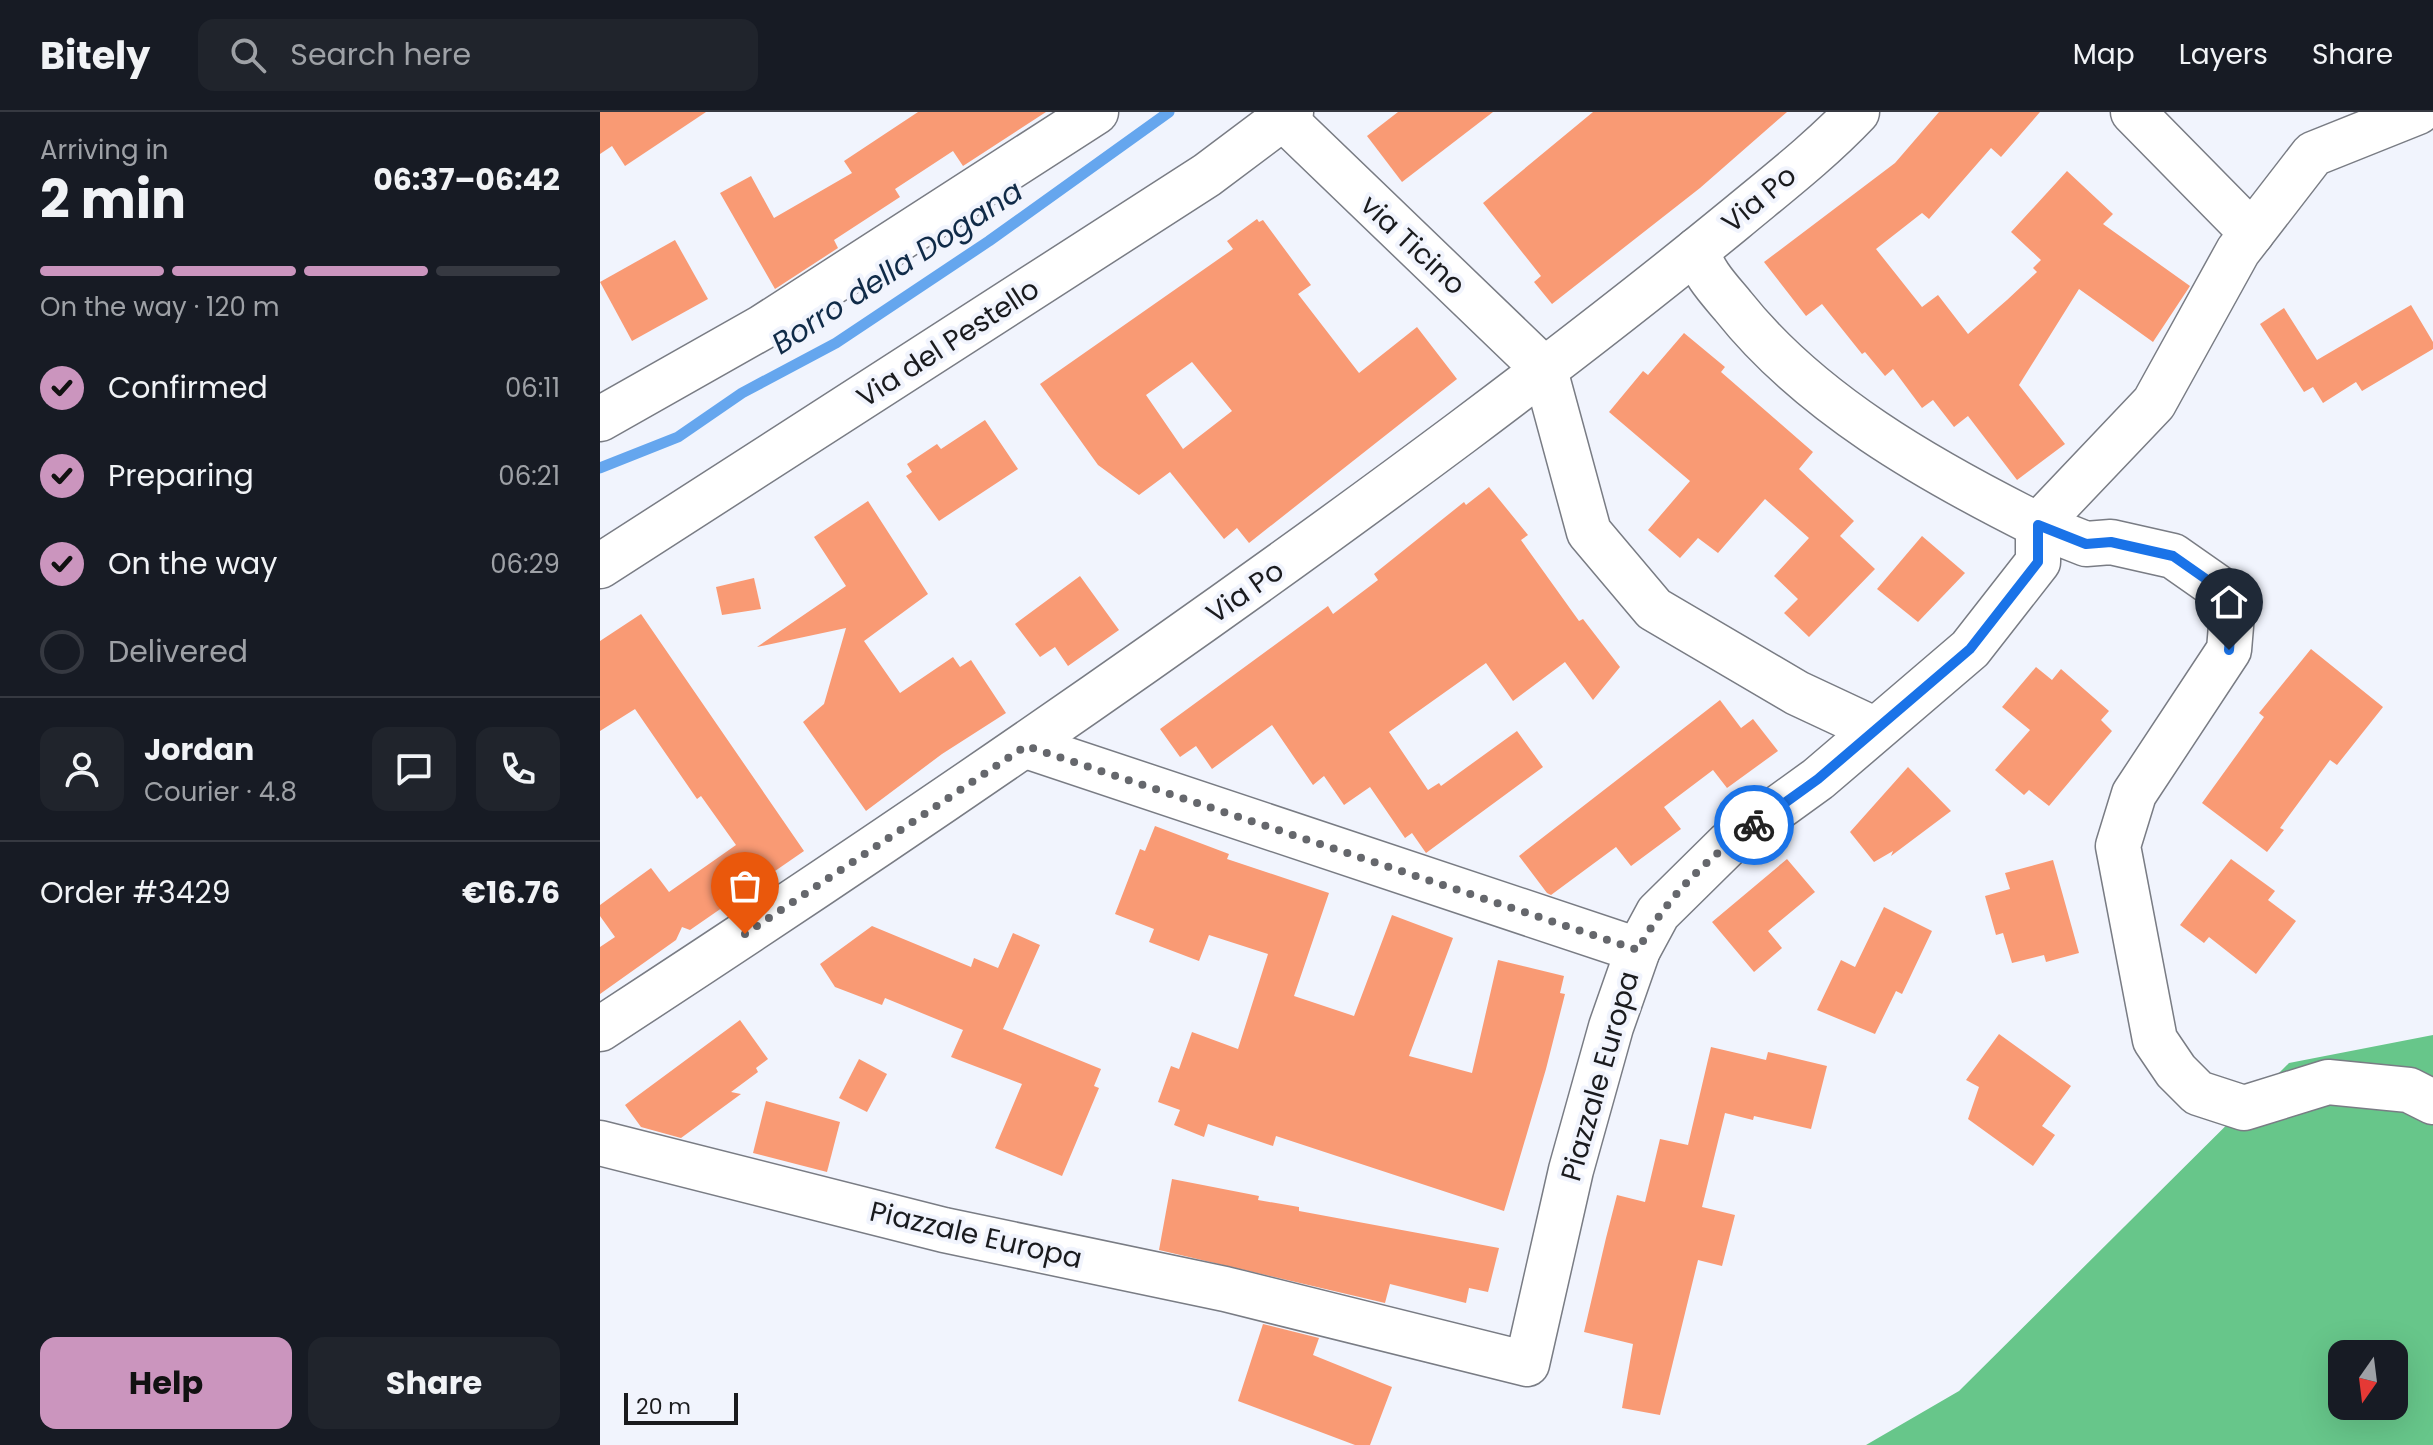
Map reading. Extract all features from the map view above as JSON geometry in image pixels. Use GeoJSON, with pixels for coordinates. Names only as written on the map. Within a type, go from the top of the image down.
{"type":"FeatureCollection","features":[{"type":"Feature","properties":{"kind":"street"},"geometry":{"type":"LineString","coordinates":[[600,419],[761,328],[1096,112]]}},
{"type":"Feature","properties":{"kind":"street","name":"Via Po"},"geometry":{"type":"LineString","coordinates":[[600,1029],[1026,746],[1268,576],[1545,370],[1697,250],[1832,138],[1857,112]]}},
{"type":"Feature","properties":{"kind":"street"},"geometry":{"type":"LineString","coordinates":[[2133,112],[2252,233]]}},
{"type":"Feature","properties":{"kind":"street"},"geometry":{"type":"LineString","coordinates":[[2038,525],[2154,403],[2238,251],[2313,154],[2418,112]]}},
{"type":"Feature","properties":{"kind":"street","name":"via Ticino"},"geometry":{"type":"LineString","coordinates":[[1287,115],[1545,370]]}},
{"type":"Feature","properties":{"kind":"street","name":"Via del Pestello"},"geometry":{"type":"LineString","coordinates":[[600,566],[1207,175],[1287,115]]}},
{"type":"Feature","properties":{"kind":"street"},"geometry":{"type":"LineString","coordinates":[[1697,250],[1702,268],[1752,331],[1786,365],[1925,464],[2038,525],[2086,544],[2111,542],[2173,556],[2223,591],[2232,614],[2229,650],[2134,794],[2118,846],[2155,1040],[2176,1071],[2198,1093],[2244,1108],[2328,1082],[2409,1090],[2433,1102]]}},
{"type":"Feature","properties":{"kind":"street"},"geometry":{"type":"LineString","coordinates":[[1545,370],[1589,532],[1654,609],[1797,693],[1874,729]]}},
{"type":"Feature","properties":{"kind":"street","name":"Piazzale Europa"},"geometry":{"type":"LineString","coordinates":[[600,1143],[944,1230],[1225,1289],[1527,1364],[1571,1170],[1611,1027],[1638,950],[1658,913],[1728,844],[1818,779],[1970,649],[2038,562],[2038,525]]}},
{"type":"Feature","properties":{"kind":"street"},"geometry":{"type":"LineString","coordinates":[[1026,746],[1638,950]]}},
{"type":"Feature","properties":{"kind":"green space"},"geometry":{"type":"Polygon","coordinates":[[[2433,1035],[2433,1445],[1866,1445],[1959,1391],[2289,1063],[2433,1035]]]}},
{"type":"Feature","properties":{"kind":"building"},"geometry":{"type":"Polygon","coordinates":[[[600,112],[706,112],[625,166],[612,146],[600,154],[600,112]]]}},
{"type":"Feature","properties":{"kind":"building"},"geometry":{"type":"Polygon","coordinates":[[[918,112],[1046,112],[963,166],[953,151],[895,189],[900,197],[834,240],[838,248],[775,289],[720,193],[751,176],[774,218],[852,173],[844,161],[918,112]]]}},
{"type":"Feature","properties":{"kind":"building"},"geometry":{"type":"Polygon","coordinates":[[[1398,112],[1493,112],[1402,182],[1367,136],[1398,112]]]}},
{"type":"Feature","properties":{"kind":"building"},"geometry":{"type":"Polygon","coordinates":[[[1593,112],[1787,112],[1700,188],[1552,304],[1534,282],[1541,276],[1483,203],[1593,112]]]}},
{"type":"Feature","properties":{"kind":"building"},"geometry":{"type":"Polygon","coordinates":[[[1939,112],[2040,112],[2001,157],[1991,148],[1929,219],[1922,213],[1876,249],[1922,307],[1938,295],[1968,334],[2037,272],[2033,268],[2041,260],[2011,232],[2067,171],[2113,214],[2103,224],[2190,286],[2153,342],[2079,289],[2019,385],[2065,444],[2017,480],[1968,416],[1954,427],[1933,400],[1922,408],[1893,369],[1885,376],[1865,352],[1862,354],[1822,304],[1806,316],[1764,262],[1895,163],[1939,112]]]}},
{"type":"Feature","properties":{"kind":"building"},"geometry":{"type":"Polygon","coordinates":[[[1257,219],[1259,222],[1263,220],[1311,285],[1298,294],[1359,373],[1417,327],[1457,379],[1249,543],[1237,528],[1224,539],[1170,472],[1139,495],[1098,465],[1040,384],[1233,249],[1227,241],[1257,219]],[[1192,362],[1146,395],[1183,449],[1232,411],[1192,362]]]}},
{"type":"Feature","properties":{"kind":"building"},"geometry":{"type":"Polygon","coordinates":[[[675,240],[708,299],[632,341],[600,282],[675,240]]]}},
{"type":"Feature","properties":{"kind":"building"},"geometry":{"type":"Polygon","coordinates":[[[2411,305],[2433,342],[2433,349],[2362,391],[2356,382],[2323,403],[2313,387],[2304,392],[2260,324],[2284,308],[2317,360],[2411,305]]]}},
{"type":"Feature","properties":{"kind":"building"},"geometry":{"type":"Polygon","coordinates":[[[1684,333],[1725,367],[1721,372],[1813,452],[1799,469],[1854,521],[1840,536],[1875,569],[1809,637],[1784,613],[1798,599],[1774,576],[1809,538],[1765,499],[1718,553],[1698,538],[1680,558],[1648,530],[1690,481],[1609,412],[1643,371],[1648,375],[1684,333]]]}},
{"type":"Feature","properties":{"kind":"building"},"geometry":{"type":"Polygon","coordinates":[[[985,420],[1018,469],[939,521],[906,476],[912,472],[907,464],[937,444],[941,449],[985,420]]]}},
{"type":"Feature","properties":{"kind":"building"},"geometry":{"type":"Polygon","coordinates":[[[1489,487],[1528,535],[1521,540],[1579,621],[1583,619],[1620,667],[1593,700],[1565,662],[1513,701],[1486,663],[1389,732],[1428,790],[1439,783],[1441,786],[1517,731],[1543,767],[1426,853],[1412,833],[1405,838],[1370,787],[1344,805],[1324,776],[1313,785],[1272,725],[1212,769],[1196,746],[1180,757],[1160,729],[1328,606],[1333,614],[1378,580],[1374,574],[1464,502],[1466,505],[1489,487]]]}},
{"type":"Feature","properties":{"kind":"building"},"geometry":{"type":"Polygon","coordinates":[[[868,501],[928,594],[864,641],[900,693],[953,657],[960,667],[971,660],[1006,713],[942,754],[866,811],[803,722],[824,704],[846,628],[757,647],[846,586],[814,537],[868,501]]]}},
{"type":"Feature","properties":{"kind":"building"},"geometry":{"type":"Polygon","coordinates":[[[1922,536],[1965,573],[1918,622],[1877,589],[1922,536]]]}},
{"type":"Feature","properties":{"kind":"building"},"geometry":{"type":"Polygon","coordinates":[[[1080,576],[1119,630],[1068,666],[1055,647],[1040,657],[1015,624],[1080,576]]]}},
{"type":"Feature","properties":{"kind":"building"},"geometry":{"type":"Polygon","coordinates":[[[754,578],[761,609],[722,615],[716,587],[754,578]]]}},
{"type":"Feature","properties":{"kind":"building"},"geometry":{"type":"Polygon","coordinates":[[[641,614],[804,851],[690,930],[682,927],[676,940],[600,994],[600,947],[615,937],[600,916],[600,905],[651,868],[669,892],[736,845],[701,796],[697,799],[635,709],[600,731],[600,641],[641,614]]]}},
{"type":"Feature","properties":{"kind":"building"},"geometry":{"type":"Polygon","coordinates":[[[2311,649],[2383,707],[2337,765],[2330,760],[2280,828],[2284,830],[2267,852],[2202,803],[2264,717],[2259,713],[2311,649]]]}},
{"type":"Feature","properties":{"kind":"building"},"geometry":{"type":"Polygon","coordinates":[[[2036,667],[2052,680],[2061,669],[2109,711],[2101,720],[2112,731],[2049,806],[2029,790],[2024,795],[1995,770],[2030,730],[2002,707],[2036,667]]]}},
{"type":"Feature","properties":{"kind":"building"},"geometry":{"type":"Polygon","coordinates":[[[1720,700],[1741,728],[1753,719],[1778,751],[1727,788],[1713,770],[1664,807],[1681,829],[1631,866],[1616,847],[1551,895],[1547,893],[1519,856],[1720,700]]]}},
{"type":"Feature","properties":{"kind":"building"},"geometry":{"type":"Polygon","coordinates":[[[1908,767],[1951,811],[1891,856],[1893,851],[1874,862],[1850,832],[1908,767]]]}},
{"type":"Feature","properties":{"kind":"building"},"geometry":{"type":"Polygon","coordinates":[[[1155,826],[1229,854],[1227,859],[1329,893],[1294,996],[1354,1016],[1392,915],[1453,938],[1409,1056],[1472,1073],[1498,960],[1564,976],[1560,993],[1565,994],[1546,1069],[1504,1211],[1276,1136],[1273,1146],[1208,1124],[1204,1137],[1174,1125],[1180,1110],[1158,1102],[1171,1066],[1179,1069],[1192,1032],[1238,1049],[1268,954],[1209,935],[1199,961],[1149,942],[1154,929],[1115,914],[1140,849],[1145,851],[1155,826]]]}},
{"type":"Feature","properties":{"kind":"building"},"geometry":{"type":"Polygon","coordinates":[[[1787,859],[1815,892],[1768,931],[1782,948],[1754,972],[1712,922],[1787,859]]]}},
{"type":"Feature","properties":{"kind":"building"},"geometry":{"type":"Polygon","coordinates":[[[2231,859],[2275,891],[2268,900],[2296,921],[2256,974],[2209,937],[2204,943],[2180,925],[2231,859]]]}},
{"type":"Feature","properties":{"kind":"building"},"geometry":{"type":"Polygon","coordinates":[[[2053,860],[2079,953],[2046,962],[2044,955],[2012,963],[2003,933],[1996,935],[1985,896],[2010,889],[2005,873],[2053,860]]]}},
{"type":"Feature","properties":{"kind":"building"},"geometry":{"type":"Polygon","coordinates":[[[1884,907],[1932,931],[1902,994],[1896,991],[1875,1034],[1817,1010],[1841,960],[1855,967],[1884,907]]]}},
{"type":"Feature","properties":{"kind":"building"},"geometry":{"type":"Polygon","coordinates":[[[872,926],[971,967],[974,958],[998,968],[1013,933],[1040,945],[1003,1029],[1101,1069],[1094,1086],[1099,1088],[1062,1176],[995,1148],[1022,1084],[951,1057],[963,1030],[885,998],[882,1005],[835,987],[820,964],[872,926]]]}},
{"type":"Feature","properties":{"kind":"building"},"geometry":{"type":"Polygon","coordinates":[[[740,1020],[768,1059],[756,1068],[758,1072],[731,1092],[741,1094],[681,1138],[641,1127],[625,1105],[740,1020]]]}},
{"type":"Feature","properties":{"kind":"building"},"geometry":{"type":"Polygon","coordinates":[[[1999,1034],[2071,1086],[2042,1126],[2055,1135],[2033,1166],[1968,1119],[1979,1087],[1966,1080],[1999,1034]]]}},
{"type":"Feature","properties":{"kind":"building"},"geometry":{"type":"Polygon","coordinates":[[[1711,1047],[1766,1060],[1768,1052],[1827,1066],[1811,1129],[1725,1113],[1702,1207],[1735,1215],[1722,1266],[1698,1260],[1660,1415],[1622,1408],[1633,1344],[1584,1332],[1606,1238],[1617,1195],[1645,1202],[1660,1139],[1688,1145],[1711,1047]]]}},
{"type":"Feature","properties":{"kind":"building"},"geometry":{"type":"Polygon","coordinates":[[[859,1059],[887,1074],[867,1112],[839,1098],[859,1059]]]}},
{"type":"Feature","properties":{"kind":"building"},"geometry":{"type":"Polygon","coordinates":[[[766,1101],[840,1122],[827,1172],[753,1153],[766,1101]]]}},
{"type":"Feature","properties":{"kind":"building"},"geometry":{"type":"Polygon","coordinates":[[[1172,1179],[1259,1196],[1258,1200],[1299,1207],[1299,1211],[1499,1248],[1488,1292],[1469,1288],[1466,1303],[1390,1284],[1385,1303],[1159,1250],[1172,1179]]]}},
{"type":"Feature","properties":{"kind":"building"},"geometry":{"type":"Polygon","coordinates":[[[1263,1324],[1319,1338],[1313,1355],[1392,1387],[1370,1445],[1355,1445],[1238,1401],[1263,1324]]]}},
{"type":"Feature","properties":{"kind":"waterway","name":"Borro della Dogana"},"geometry":{"type":"LineString","coordinates":[[600,468],[678,437],[742,393],[836,343],[989,241],[1169,112]]}},
{"type":"Feature","properties":{"kind":"way so far"},"geometry":{"type":"LineString","coordinates":[[745,934],[1026,746],[1638,950],[1658,913],[1728,844],[1754,825]]}},
{"type":"Feature","properties":{"kind":"route"},"geometry":{"type":"LineString","coordinates":[[1754,825],[1818,779],[1970,649],[2038,562],[2038,525],[2086,544],[2111,542],[2173,556],[2223,591],[2232,614],[2229,650]]}}]}
